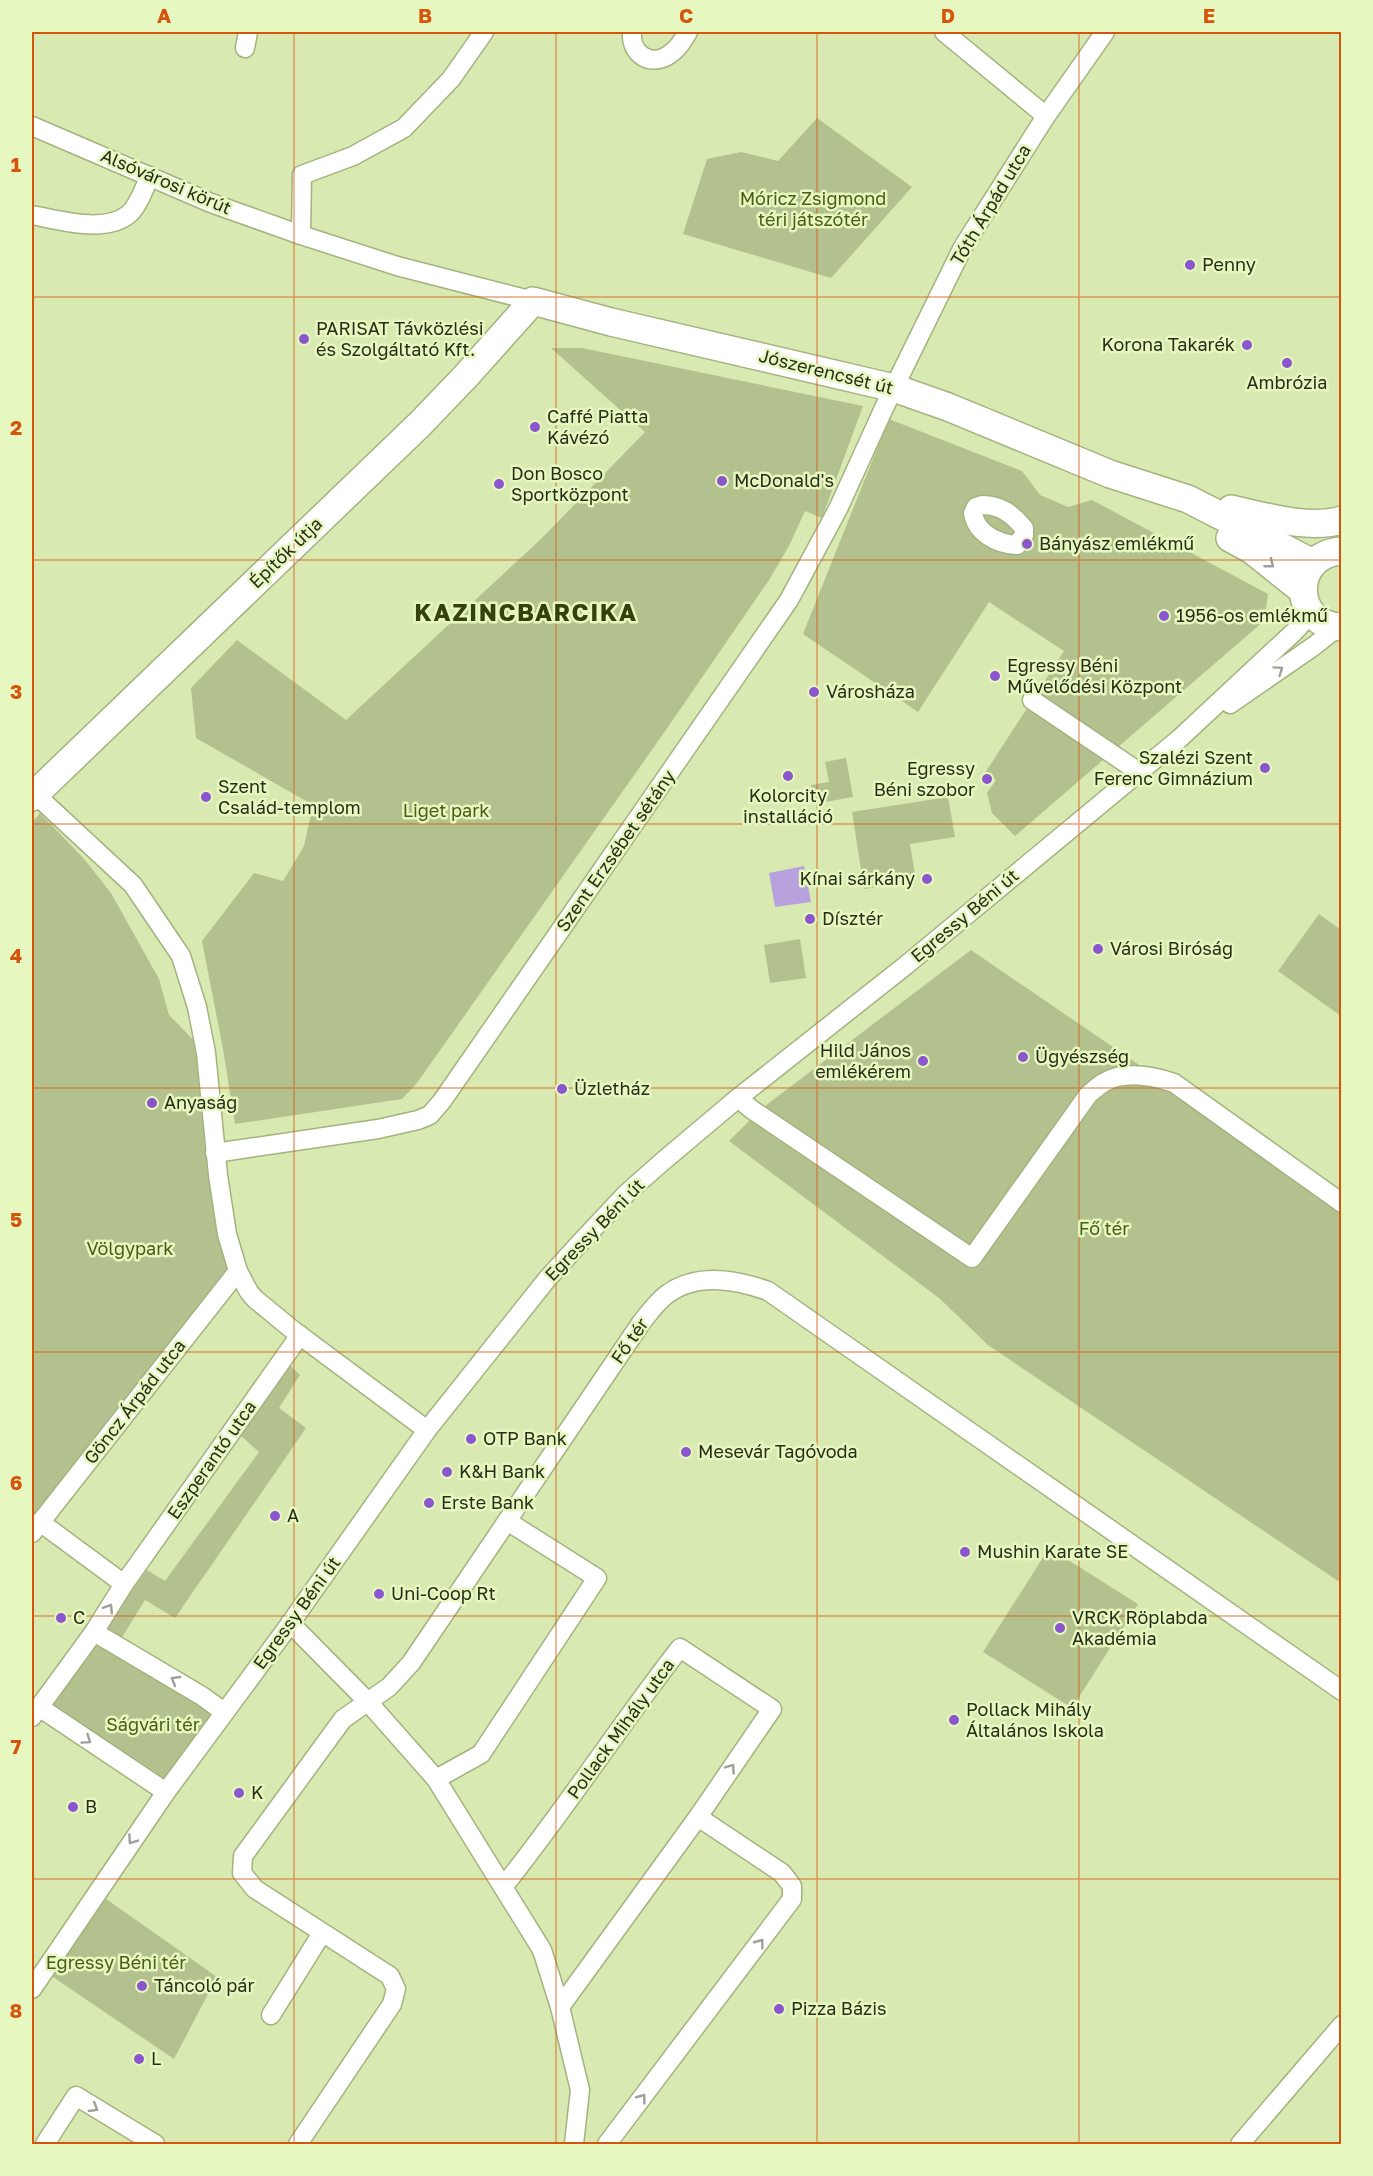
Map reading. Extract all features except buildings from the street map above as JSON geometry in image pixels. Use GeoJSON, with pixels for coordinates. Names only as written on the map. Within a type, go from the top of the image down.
{"type":"FeatureCollection","features":[{"type":"Feature","properties":{"kind":"street"},"geometry":{"type":"LineString","coordinates":[[301,235],[302,175],[353,156],[404,128],[451,79],[484,32]]}},
{"type":"Feature","properties":{"kind":"street"},"geometry":{"type":"LineString","coordinates":[[632,32],[631,41],[635,50],[643,57],[660,60],[670,55],[688,32]]}},
{"type":"Feature","properties":{"kind":"street"},"geometry":{"type":"LineString","coordinates":[[944,32],[1047,116]]}},
{"type":"Feature","properties":{"kind":"street","name":"Tóth Árpád utca"},"geometry":{"type":"LineString","coordinates":[[894,388],[963,247],[1047,116],[1105,32]]}},
{"type":"Feature","properties":{"kind":"street","name":"Alsóvárosi körút"},"geometry":{"type":"LineString","coordinates":[[32,126],[211,203],[301,235],[397,266],[532,301]]}},
{"type":"Feature","properties":{"kind":"street"},"geometry":{"type":"LineString","coordinates":[[32,215],[76,224],[118,221],[131,212],[150,176]]}},
{"type":"Feature","properties":{"kind":"street","name":"Jószerencsét út"},"geometry":{"type":"LineString","coordinates":[[532,301],[611,322],[894,388],[948,407],[1110,474],[1188,499],[1313,563]]}},
{"type":"Feature","properties":{"kind":"street","name":"Építők útja"},"geometry":{"type":"LineString","coordinates":[[33,796],[421,423],[474,368],[532,301]]}},
{"type":"Feature","properties":{"kind":"street","name":"Szent Erzsébet sétány"},"geometry":{"type":"LineString","coordinates":[[215,1153],[378,1129],[430,1115],[449,1091],[789,600],[838,509],[894,388]]}},
{"type":"Feature","properties":{"kind":"street","name":"Jószerencsét út"},"geometry":{"type":"LineString","coordinates":[[1110,474],[1252,550],[1328,625],[1340,627]]}},
{"type":"Feature","properties":{"kind":"street"},"geometry":{"type":"LineString","coordinates":[[1188,499],[1276,519],[1330,524],[1341,520]]}},
{"type":"Feature","properties":{"kind":"street"},"geometry":{"type":"LineString","coordinates":[[1307,602],[1304,580],[1313,563],[1327,554],[1341,551]]}},
{"type":"Feature","properties":{"kind":"street","name":"Egressy Béni út"},"geometry":{"type":"LineString","coordinates":[[32,1989],[166,1792],[291,1623],[427,1430],[548,1278],[579,1244],[627,1193],[738,1098],[857,1004],[1179,739],[1295,632],[1307,602]]}},
{"type":"Feature","properties":{"kind":"street"},"geometry":{"type":"LineString","coordinates":[[1179,739],[1340,627]]}},
{"type":"Feature","properties":{"kind":"street"},"geometry":{"type":"LineString","coordinates":[[1032,700],[1139,772]]}},
{"type":"Feature","properties":{"kind":"street"},"geometry":{"type":"LineString","coordinates":[[33,796],[133,885],[181,956],[197,1007],[206,1053],[215,1153],[227,1234],[238,1271],[249,1292],[300,1335],[427,1430]]}},
{"type":"Feature","properties":{"kind":"street"},"geometry":{"type":"LineString","coordinates":[[738,1098],[972,1258],[1088,1095],[1105,1082],[1129,1075],[1157,1077],[1174,1083],[1341,1203]]}},
{"type":"Feature","properties":{"kind":"street","name":"Göncz Árpád utca"},"geometry":{"type":"LineString","coordinates":[[36,1528],[238,1271]]}},
{"type":"Feature","properties":{"kind":"street","name":"Fő tér"},"geometry":{"type":"LineString","coordinates":[[507,1521],[641,1323],[660,1300],[681,1285],[697,1281],[716,1279],[747,1284],[768,1291],[788,1304],[1341,1691]]}},
{"type":"Feature","properties":{"kind":"street","name":"Eszperantó utca"},"geometry":{"type":"LineString","coordinates":[[35,1712],[94,1632],[124,1584],[300,1335]]}},
{"type":"Feature","properties":{"kind":"street"},"geometry":{"type":"LineString","coordinates":[[298,2145],[392,2004],[396,1989],[390,1976],[255,1889],[242,1873],[243,1856],[343,1719],[388,1687],[411,1663],[507,1521],[597,1578],[481,1754],[436,1779]]}},
{"type":"Feature","properties":{"kind":"street"},"geometry":{"type":"LineString","coordinates":[[36,1528],[124,1584]]}},
{"type":"Feature","properties":{"kind":"street"},"geometry":{"type":"LineString","coordinates":[[291,1623],[368,1702],[436,1779],[542,1950],[560,2007],[580,2090],[574,2145]]}},
{"type":"Feature","properties":{"kind":"street"},"geometry":{"type":"LineString","coordinates":[[94,1632],[202,1696],[224,1712]]}},
{"type":"Feature","properties":{"kind":"street","name":"Pollack Mihály utca"},"geometry":{"type":"LineString","coordinates":[[503,1887],[538,1843],[634,1708],[680,1648],[772,1709],[560,2007]]}},
{"type":"Feature","properties":{"kind":"street"},"geometry":{"type":"LineString","coordinates":[[35,1712],[166,1792]]}},
{"type":"Feature","properties":{"kind":"street"},"geometry":{"type":"LineString","coordinates":[[607,2145],[792,1899],[792,1886],[782,1873],[698,1816]]}},
{"type":"Feature","properties":{"kind":"street"},"geometry":{"type":"LineString","coordinates":[[271,2015],[322,1933]]}},
{"type":"Feature","properties":{"kind":"street"},"geometry":{"type":"LineString","coordinates":[[1240,2145],[1341,2025]]}},
{"type":"Feature","properties":{"kind":"street"},"geometry":{"type":"LineString","coordinates":[[45,2145],[76,2096],[155,2145]]}},
{"type":"Feature","properties":{"kind":"green space","name":"Móricz Zsigmond téri játszótér"},"geometry":{"type":"Polygon","coordinates":[[[817,118],[912,187],[831,278],[683,234],[707,159],[741,152],[778,161],[817,118]]]}},
{"type":"Feature","properties":{"kind":"green space","name":"Liget park"},"geometry":{"type":"Polygon","coordinates":[[[551,348],[582,348],[863,406],[822,518],[805,511],[789,546],[769,580],[417,1083],[402,1099],[235,1124],[202,941],[254,873],[283,881],[304,846],[313,805],[196,738],[191,688],[237,640],[346,720],[542,538],[645,432],[551,348]]]}},
{"type":"Feature","properties":{"kind":"green space"},"geometry":{"type":"Polygon","coordinates":[[[889,419],[1022,471],[1040,495],[1068,507],[1092,500],[1268,594],[1264,621],[1015,836],[992,813],[987,793],[996,780],[985,773],[1064,651],[989,602],[918,712],[803,634],[889,419]]]}},
{"type":"Feature","properties":{"kind":"green space"},"geometry":{"type":"Polygon","coordinates":[[[846,758],[853,797],[814,804],[811,785],[829,782],[825,762],[846,758]]]}},
{"type":"Feature","properties":{"kind":"green space"},"geometry":{"type":"Polygon","coordinates":[[[948,797],[955,837],[910,844],[916,881],[864,889],[852,812],[948,797]]]}},
{"type":"Feature","properties":{"kind":"green space","name":"Völgypark"},"geometry":{"type":"Polygon","coordinates":[[[40,813],[85,860],[111,893],[159,979],[169,1015],[206,1053],[238,1271],[32,1522],[32,823],[40,813]]]}},
{"type":"Feature","properties":{"kind":"green space"},"geometry":{"type":"Polygon","coordinates":[[[1319,914],[1341,930],[1341,1016],[1278,971],[1319,914]]]}},
{"type":"Feature","properties":{"kind":"green space"},"geometry":{"type":"Polygon","coordinates":[[[800,939],[806,978],[770,983],[764,945],[800,939]]]}},
{"type":"Feature","properties":{"kind":"green space","name":"Fő tér"},"geometry":{"type":"Polygon","coordinates":[[[971,950],[1341,1203],[1341,1583],[988,1345],[939,1298],[729,1141],[761,1109],[971,950]]]}},
{"type":"Feature","properties":{"kind":"green space"},"geometry":{"type":"Polygon","coordinates":[[[288,1363],[300,1375],[279,1408],[306,1428],[175,1618],[145,1600],[119,1642],[103,1632],[147,1570],[165,1581],[259,1452],[239,1434],[288,1363]]]}},
{"type":"Feature","properties":{"kind":"green space","name":"VRCK Röplabda Akadémia"},"geometry":{"type":"Polygon","coordinates":[[[1049,1548],[1138,1604],[1072,1708],[983,1652],[1049,1548]]]}},
{"type":"Feature","properties":{"kind":"green space","name":"Ságvári tér"},"geometry":{"type":"Polygon","coordinates":[[[94,1632],[224,1712],[166,1792],[39,1707],[94,1632]]]}},
{"type":"Feature","properties":{"kind":"green space","name":"Egressy Béni tér"},"geometry":{"type":"Polygon","coordinates":[[[99,1894],[217,1977],[174,2059],[47,1973],[99,1894]]]}},
{"type":"Feature","properties":{"kind":"shaded area"},"geometry":{"type":"Polygon","coordinates":[[[804,866],[811,902],[775,907],[769,873],[804,866]]]}},
{"type":"Feature","properties":{"kind":"place","name":"Penny"},"geometry":{"type":"Point","coordinates":[1190,265]}},
{"type":"Feature","properties":{"kind":"place","name":"PARISAT Távközlési és Szolgáltató Kft."},"geometry":{"type":"Point","coordinates":[304,339]}},
{"type":"Feature","properties":{"kind":"place","name":"Korona Takarék"},"geometry":{"type":"Point","coordinates":[1247,345]}},
{"type":"Feature","properties":{"kind":"place","name":"Ambrózia"},"geometry":{"type":"Point","coordinates":[1287,363]}},
{"type":"Feature","properties":{"kind":"place","name":"Caffé Piatta Kávézó"},"geometry":{"type":"Point","coordinates":[535,427]}},
{"type":"Feature","properties":{"kind":"place","name":"McDonald's"},"geometry":{"type":"Point","coordinates":[722,481]}},
{"type":"Feature","properties":{"kind":"place","name":"Don Bosco Sportközpont"},"geometry":{"type":"Point","coordinates":[499,484]}},
{"type":"Feature","properties":{"kind":"place","name":"Bányász emlékmű"},"geometry":{"type":"Point","coordinates":[1027,544]}},
{"type":"Feature","properties":{"kind":"place","name":"1956-os emlékmű"},"geometry":{"type":"Point","coordinates":[1164,616]}},
{"type":"Feature","properties":{"kind":"place","name":"Egressy Béni Művelődési Központ"},"geometry":{"type":"Point","coordinates":[995,676]}},
{"type":"Feature","properties":{"kind":"place","name":"Városháza"},"geometry":{"type":"Point","coordinates":[814,692]}},
{"type":"Feature","properties":{"kind":"place","name":"Szalézi Szent Ferenc Gimnázium"},"geometry":{"type":"Point","coordinates":[1265,768]}},
{"type":"Feature","properties":{"kind":"place","name":"Kolorcity installáció"},"geometry":{"type":"Point","coordinates":[788,776]}},
{"type":"Feature","properties":{"kind":"place","name":"Egressy Béni szobor"},"geometry":{"type":"Point","coordinates":[987,779]}},
{"type":"Feature","properties":{"kind":"place","name":"Szent Család-templom"},"geometry":{"type":"Point","coordinates":[206,797]}},
{"type":"Feature","properties":{"kind":"place","name":"Kínai sárkány"},"geometry":{"type":"Point","coordinates":[927,879]}},
{"type":"Feature","properties":{"kind":"place","name":"Dísztér"},"geometry":{"type":"Point","coordinates":[810,919]}},
{"type":"Feature","properties":{"kind":"place","name":"Városi Biróság"},"geometry":{"type":"Point","coordinates":[1098,949]}},
{"type":"Feature","properties":{"kind":"place","name":"Ügyészség"},"geometry":{"type":"Point","coordinates":[1023,1057]}},
{"type":"Feature","properties":{"kind":"place","name":"Hild János emlékérem"},"geometry":{"type":"Point","coordinates":[923,1061]}},
{"type":"Feature","properties":{"kind":"place","name":"Üzletház"},"geometry":{"type":"Point","coordinates":[562,1089]}},
{"type":"Feature","properties":{"kind":"place","name":"Anyaság"},"geometry":{"type":"Point","coordinates":[152,1103]}},
{"type":"Feature","properties":{"kind":"place","name":"OTP Bank"},"geometry":{"type":"Point","coordinates":[471,1439]}},
{"type":"Feature","properties":{"kind":"place","name":"Mesevár Tagóvoda"},"geometry":{"type":"Point","coordinates":[686,1452]}},
{"type":"Feature","properties":{"kind":"place","name":"K&H Bank"},"geometry":{"type":"Point","coordinates":[447,1472]}},
{"type":"Feature","properties":{"kind":"place","name":"Erste Bank"},"geometry":{"type":"Point","coordinates":[429,1503]}},
{"type":"Feature","properties":{"kind":"place","name":"A"},"geometry":{"type":"Point","coordinates":[275,1516]}},
{"type":"Feature","properties":{"kind":"place","name":"Mushin Karate SE"},"geometry":{"type":"Point","coordinates":[965,1552]}},
{"type":"Feature","properties":{"kind":"place","name":"Uni-Coop Rt"},"geometry":{"type":"Point","coordinates":[379,1594]}},
{"type":"Feature","properties":{"kind":"place","name":"C"},"geometry":{"type":"Point","coordinates":[61,1618]}},
{"type":"Feature","properties":{"kind":"place","name":"VRCK Röplabda Akadémia"},"geometry":{"type":"Point","coordinates":[1060,1628]}},
{"type":"Feature","properties":{"kind":"place","name":"Pollack Mihály Általános Iskola"},"geometry":{"type":"Point","coordinates":[954,1720]}},
{"type":"Feature","properties":{"kind":"place","name":"K"},"geometry":{"type":"Point","coordinates":[239,1793]}},
{"type":"Feature","properties":{"kind":"place","name":"B"},"geometry":{"type":"Point","coordinates":[73,1807]}},
{"type":"Feature","properties":{"kind":"place","name":"Táncoló pár"},"geometry":{"type":"Point","coordinates":[142,1986]}},
{"type":"Feature","properties":{"kind":"place","name":"Pizza Bázis"},"geometry":{"type":"Point","coordinates":[779,2009]}},
{"type":"Feature","properties":{"kind":"place","name":"L"},"geometry":{"type":"Point","coordinates":[139,2059]}},
{"type":"Feature","properties":{"kind":"district","name":"KAZINCBARCIKA"},"geometry":{"type":"Point","coordinates":[526,613]}}]}
